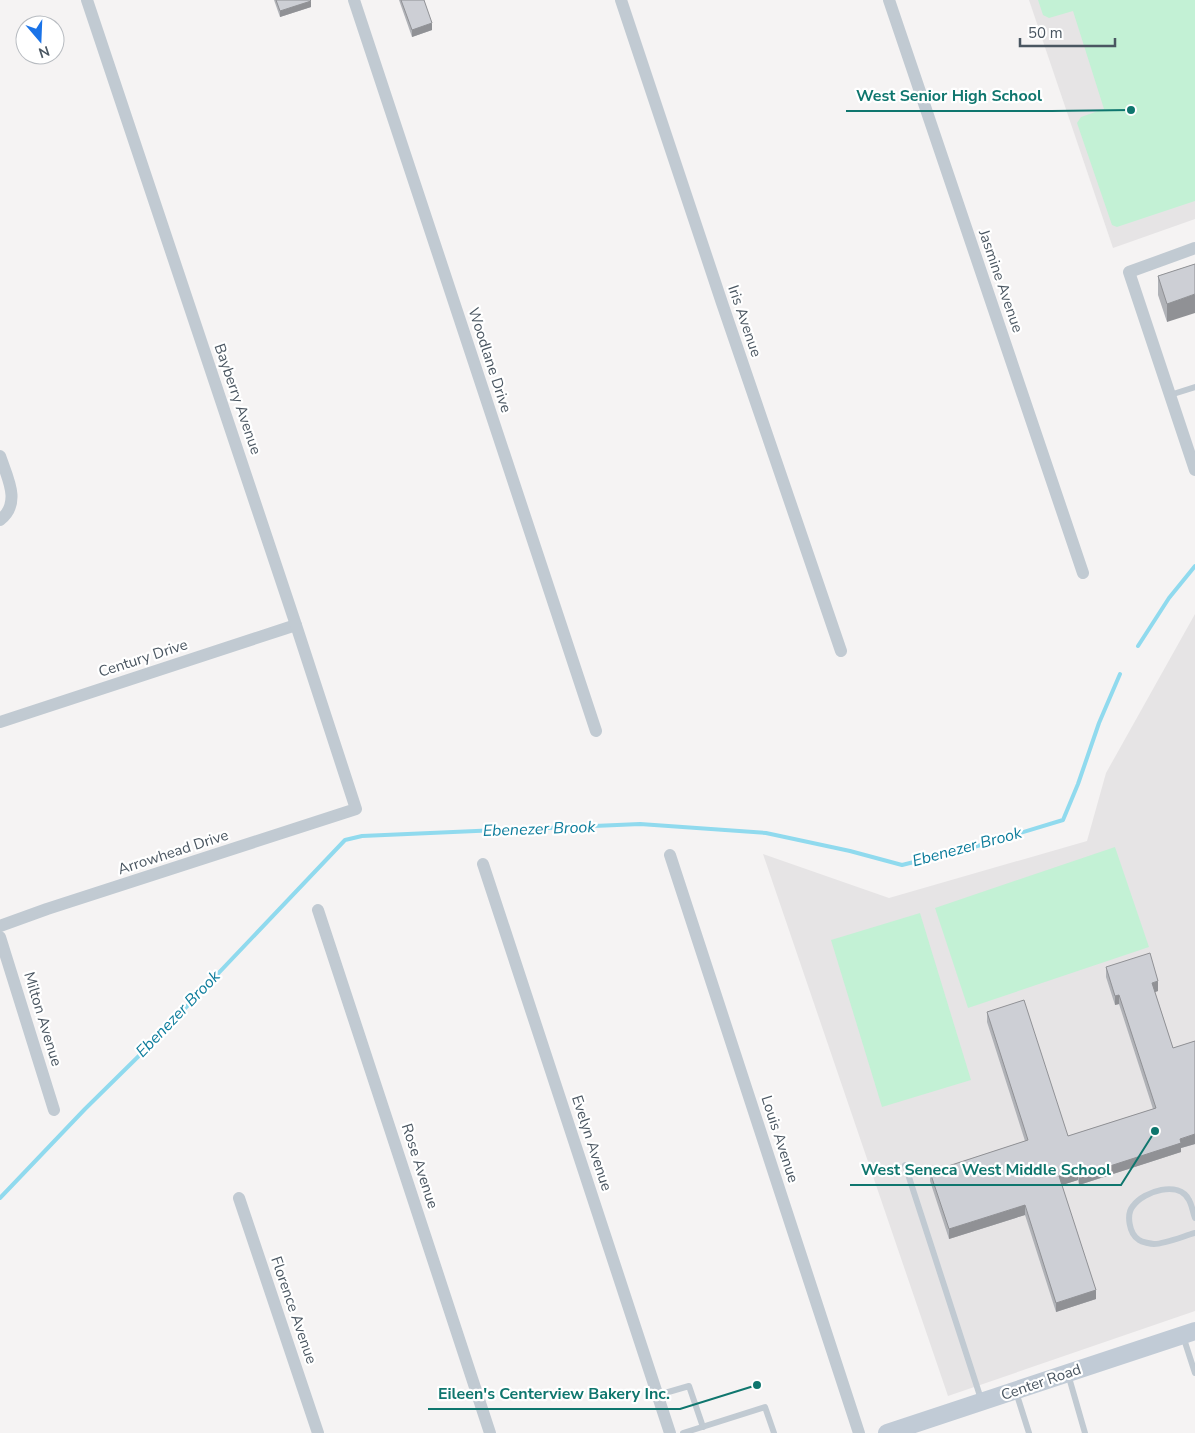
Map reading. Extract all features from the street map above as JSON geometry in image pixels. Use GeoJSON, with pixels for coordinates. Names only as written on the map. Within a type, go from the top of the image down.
{"type":"FeatureCollection","features":[{"type":"Feature","properties":{"kind":"main road","name":"Center Road"},"geometry":{"type":"LineString","coordinates":[[886,1433],[1189,1333]]}},
{"type":"Feature","properties":{"kind":"street","name":"Bayberry Avenue"},"geometry":{"type":"LineString","coordinates":[[87,0],[356,809]]}},
{"type":"Feature","properties":{"kind":"street","name":"Woodlane Drive"},"geometry":{"type":"LineString","coordinates":[[354,0],[596,731]]}},
{"type":"Feature","properties":{"kind":"street","name":"Iris Avenue"},"geometry":{"type":"LineString","coordinates":[[621,0],[841,651]]}},
{"type":"Feature","properties":{"kind":"street","name":"Jasmine Avenue"},"geometry":{"type":"LineString","coordinates":[[889,0],[1083,573]]}},
{"type":"Feature","properties":{"kind":"street"},"geometry":{"type":"LineString","coordinates":[[1195,248],[1129,272],[1195,470]]}},
{"type":"Feature","properties":{"kind":"street"},"geometry":{"type":"LineString","coordinates":[[0,456],[12,491],[10,509],[0,520]]}},
{"type":"Feature","properties":{"kind":"street","name":"Century Drive"},"geometry":{"type":"LineString","coordinates":[[0,722],[296,625]]}},
{"type":"Feature","properties":{"kind":"street","name":"Arrowhead Drive"},"geometry":{"type":"LineString","coordinates":[[0,926],[356,809]]}},
{"type":"Feature","properties":{"kind":"street","name":"Louis Avenue"},"geometry":{"type":"LineString","coordinates":[[670,855],[859,1433]]}},
{"type":"Feature","properties":{"kind":"street","name":"Evelyn Avenue"},"geometry":{"type":"LineString","coordinates":[[482,864],[670,1433]]}},
{"type":"Feature","properties":{"kind":"street","name":"Rose Avenue"},"geometry":{"type":"LineString","coordinates":[[318,910],[490,1433]]}},
{"type":"Feature","properties":{"kind":"street","name":"Milton Avenue"},"geometry":{"type":"LineString","coordinates":[[0,937],[54,1110]]}},
{"type":"Feature","properties":{"kind":"street","name":"Florence Avenue"},"geometry":{"type":"LineString","coordinates":[[239,1198],[318,1433]]}},
{"type":"Feature","properties":{"kind":"lane"},"geometry":{"type":"LineString","coordinates":[[1170,395],[1195,387]]}},
{"type":"Feature","properties":{"kind":"lane"},"geometry":{"type":"LineString","coordinates":[[905,1165],[982,1402]]}},
{"type":"Feature","properties":{"kind":"lane"},"geometry":{"type":"LineString","coordinates":[[1195,1218],[1189,1199],[1180,1191],[1160,1189],[1144,1196],[1131,1207],[1129,1218],[1131,1231],[1139,1240],[1155,1244],[1195,1232]]}},
{"type":"Feature","properties":{"kind":"lane"},"geometry":{"type":"LineString","coordinates":[[1189,1333],[1195,1373]]}},
{"type":"Feature","properties":{"kind":"lane"},"geometry":{"type":"LineString","coordinates":[[1068,1373],[1085,1433]]}},
{"type":"Feature","properties":{"kind":"lane"},"geometry":{"type":"LineString","coordinates":[[658,1395],[689,1386],[702,1427]]}},
{"type":"Feature","properties":{"kind":"lane"},"geometry":{"type":"LineString","coordinates":[[1016,1390],[1028,1433]]}},
{"type":"Feature","properties":{"kind":"lane"},"geometry":{"type":"LineString","coordinates":[[683,1433],[765,1407],[774,1433]]}},
{"type":"Feature","properties":{"kind":"shaded area"},"geometry":{"type":"Polygon","coordinates":[[[1029,0],[1195,0],[1195,219],[1113,248],[1029,0]]]}},
{"type":"Feature","properties":{"kind":"shaded area"},"geometry":{"type":"Polygon","coordinates":[[[1195,614],[1195,1311],[948,1396],[763,854],[889,898],[1087,841],[1106,773],[1195,614]]]}},
{"type":"Feature","properties":{"kind":"green space"},"geometry":{"type":"Polygon","coordinates":[[[1038,0],[1195,0],[1195,201],[1117,227],[1112,225],[1077,123],[1081,117],[1104,109],[1073,11],[1049,18],[1043,15],[1038,0]]]}},
{"type":"Feature","properties":{"kind":"green space"},"geometry":{"type":"Polygon","coordinates":[[[1115,847],[1149,947],[968,1008],[935,908],[1115,847]]]}},
{"type":"Feature","properties":{"kind":"green space"},"geometry":{"type":"Polygon","coordinates":[[[920,913],[971,1080],[882,1107],[831,940],[920,913]]]}},
{"type":"Feature","properties":{"kind":"building"},"geometry":{"type":"Polygon","coordinates":[[[276,0],[310,0],[311,1],[280,11],[276,0]]]}},
{"type":"Feature","properties":{"kind":"building"},"geometry":{"type":"Polygon","coordinates":[[[401,0],[424,0],[432,23],[412,30],[401,0]]]}},
{"type":"Feature","properties":{"kind":"building"},"geometry":{"type":"Polygon","coordinates":[[[1195,264],[1195,294],[1167,304],[1158,276],[1195,264]]]}},
{"type":"Feature","properties":{"kind":"building"},"geometry":{"type":"Polygon","coordinates":[[[1150,953],[1158,981],[1152,983],[1173,1048],[1195,1041],[1195,1134],[1180,1139],[1181,1143],[1079,1176],[1078,1170],[1059,1176],[1096,1290],[1056,1303],[1025,1205],[949,1229],[930,1172],[1028,1140],[987,1012],[1024,1000],[1068,1136],[1156,1108],[1119,995],[1115,996],[1106,967],[1150,953]]]}},
{"type":"Feature","properties":{"kind":"waterway","name":"Ebenezer Brook"},"geometry":{"type":"LineString","coordinates":[[1138,646],[1169,598],[1195,566]]}},
{"type":"Feature","properties":{"kind":"waterway","name":"Ebenezer Brook"},"geometry":{"type":"LineString","coordinates":[[0,1198],[85,1109],[153,1042],[345,840],[362,836],[640,824],[766,833],[850,851],[902,865],[974,847],[1063,820],[1078,784],[1099,723],[1120,674]]}},
{"type":"Feature","properties":{"kind":"place","name":"West Senior High School"},"geometry":{"type":"Point","coordinates":[1131,110]}},
{"type":"Feature","properties":{"kind":"place","name":"West Seneca West Middle School"},"geometry":{"type":"Point","coordinates":[1155,1131]}},
{"type":"Feature","properties":{"kind":"place","name":"Eileen's Centerview Bakery Inc."},"geometry":{"type":"Point","coordinates":[757,1385]}}]}
